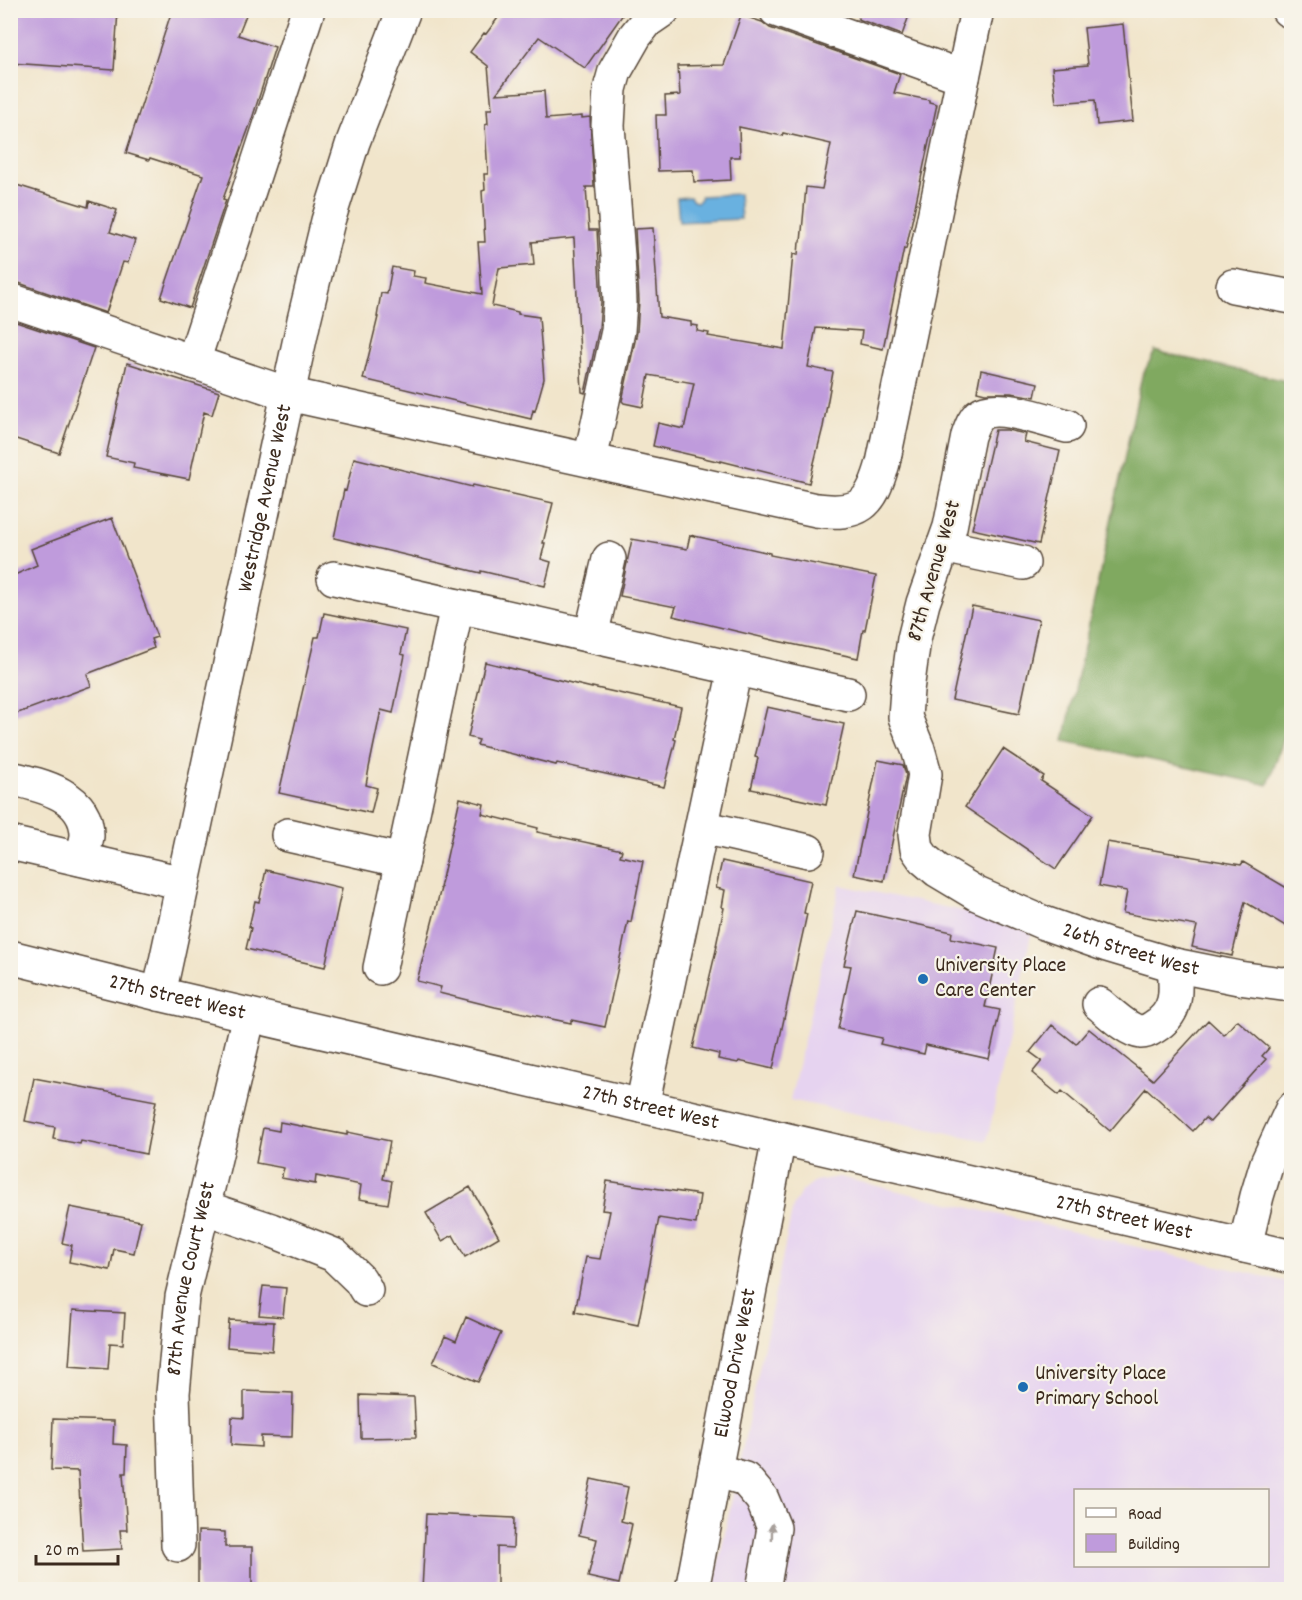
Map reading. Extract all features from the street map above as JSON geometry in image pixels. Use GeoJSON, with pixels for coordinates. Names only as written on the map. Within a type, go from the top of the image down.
{"type":"FeatureCollection","features":[{"type":"Feature","properties":{"kind":"street","name":"Westridge Avenue West"},"geometry":{"type":"LineString","coordinates":[[159,994],[288,394],[328,221],[353,142],[404,10]]}},
{"type":"Feature","properties":{"kind":"street"},"geometry":{"type":"LineString","coordinates":[[590,460],[618,331],[620,302],[608,126],[610,88],[615,71],[635,36],[647,21],[663,10]]}},
{"type":"Feature","properties":{"kind":"street"},"geometry":{"type":"LineString","coordinates":[[776,10],[963,77]]}},
{"type":"Feature","properties":{"kind":"street"},"geometry":{"type":"LineString","coordinates":[[10,300],[288,394],[816,510],[831,512],[851,510],[860,507],[876,487],[883,463],[977,10]]}},
{"type":"Feature","properties":{"kind":"street"},"geometry":{"type":"LineString","coordinates":[[193,362],[304,12]]}},
{"type":"Feature","properties":{"kind":"street"},"geometry":{"type":"LineString","coordinates":[[1233,286],[1292,297]]}},
{"type":"Feature","properties":{"kind":"street","name":"87th Avenue West"},"geometry":{"type":"LineString","coordinates":[[976,894],[937,870],[924,860],[917,849],[915,834],[925,774],[905,717],[914,639],[922,603],[950,527],[968,436],[973,422],[981,414],[992,410],[1008,411],[1067,426]]}},
{"type":"Feature","properties":{"kind":"street"},"geometry":{"type":"LineString","coordinates":[[943,546],[1023,563]]}},
{"type":"Feature","properties":{"kind":"street"},"geometry":{"type":"LineString","coordinates":[[591,636],[609,560]]}},
{"type":"Feature","properties":{"kind":"street"},"geometry":{"type":"LineString","coordinates":[[334,578],[848,694]]}},
{"type":"Feature","properties":{"kind":"street"},"geometry":{"type":"LineString","coordinates":[[380,968],[457,606]]}},
{"type":"Feature","properties":{"kind":"street"},"geometry":{"type":"LineString","coordinates":[[642,1106],[735,669]]}},
{"type":"Feature","properties":{"kind":"street"},"geometry":{"type":"LineString","coordinates":[[10,778],[54,791],[76,805],[83,817],[87,837],[81,859]]}},
{"type":"Feature","properties":{"kind":"street"},"geometry":{"type":"LineString","coordinates":[[702,827],[808,851]]}},
{"type":"Feature","properties":{"kind":"street"},"geometry":{"type":"LineString","coordinates":[[288,835],[403,861]]}},
{"type":"Feature","properties":{"kind":"street"},"geometry":{"type":"LineString","coordinates":[[10,843],[183,883]]}},
{"type":"Feature","properties":{"kind":"street","name":"26th Street West"},"geometry":{"type":"LineString","coordinates":[[976,894],[1044,923],[1174,965],[1239,978],[1282,984],[1292,983]]}},
{"type":"Feature","properties":{"kind":"street","name":"27th Street West"},"geometry":{"type":"LineString","coordinates":[[10,957],[159,994],[1292,1257]]}},
{"type":"Feature","properties":{"kind":"street"},"geometry":{"type":"LineString","coordinates":[[1099,1004],[1131,1029],[1142,1032],[1149,1030],[1162,1022],[1169,1014],[1173,1004],[1174,965]]}},
{"type":"Feature","properties":{"kind":"street","name":"87th Avenue Court West"},"geometry":{"type":"LineString","coordinates":[[178,1545],[173,1393],[182,1296],[249,1015]]}},
{"type":"Feature","properties":{"kind":"street"},"geometry":{"type":"LineString","coordinates":[[1245,1246],[1267,1163],[1292,1109]]}},
{"type":"Feature","properties":{"kind":"street","name":"Elwood Drive West"},"geometry":{"type":"LineString","coordinates":[[692,1590],[779,1138]]}},
{"type":"Feature","properties":{"kind":"street"},"geometry":{"type":"LineString","coordinates":[[203,1207],[272,1230],[334,1255],[360,1280],[366,1290]]}},
{"type":"Feature","properties":{"kind":"street"},"geometry":{"type":"LineString","coordinates":[[715,1470],[745,1479],[762,1499],[774,1527],[763,1590]]}},
{"type":"Feature","properties":{"kind":"shaded area"},"geometry":{"type":"Polygon","coordinates":[[[840,885],[1033,926],[987,1141],[790,1100],[840,885]]]}},
{"type":"Feature","properties":{"kind":"shaded area","name":"University Place Primary School"},"geometry":{"type":"Polygon","coordinates":[[[839,1177],[1291,1283],[1291,1589],[713,1590],[793,1207],[801,1192],[815,1181],[839,1177]]]}},
{"type":"Feature","properties":{"kind":"green space"},"geometry":{"type":"Polygon","coordinates":[[[1155,351],[1291,382],[1291,717],[1268,785],[1064,741],[1142,376],[1155,351]]]}},
{"type":"Feature","properties":{"kind":"water"},"geometry":{"type":"Polygon","coordinates":[[[739,194],[741,219],[679,222],[677,198],[690,197],[697,202],[701,196],[739,194]]]}},
{"type":"Feature","properties":{"kind":"building"},"geometry":{"type":"Polygon","coordinates":[[[10,10],[118,10],[114,70],[10,63],[10,10]]]}},
{"type":"Feature","properties":{"kind":"building"},"geometry":{"type":"Polygon","coordinates":[[[172,10],[248,10],[238,35],[275,47],[223,199],[226,200],[190,308],[161,298],[203,175],[126,153],[172,10]]]}},
{"type":"Feature","properties":{"kind":"building"},"geometry":{"type":"Polygon","coordinates":[[[501,10],[626,10],[585,68],[539,37],[496,94],[544,91],[546,119],[590,117],[594,187],[586,187],[589,230],[597,230],[601,302],[599,328],[585,393],[582,392],[574,238],[532,242],[534,265],[499,268],[492,306],[518,312],[518,314],[539,317],[544,379],[531,419],[363,379],[378,317],[381,293],[387,294],[392,267],[414,271],[413,276],[426,278],[425,283],[482,294],[478,242],[485,242],[482,191],[485,190],[484,174],[488,174],[485,125],[488,124],[487,109],[492,109],[488,66],[470,52],[503,11],[501,10]]]}},
{"type":"Feature","properties":{"kind":"building"},"geometry":{"type":"Polygon","coordinates":[[[861,10],[911,10],[902,35],[858,19],[861,10]]]}},
{"type":"Feature","properties":{"kind":"building"},"geometry":{"type":"Polygon","coordinates":[[[741,15],[762,22],[770,28],[900,74],[894,93],[929,100],[937,104],[883,349],[860,344],[862,331],[816,328],[808,367],[833,372],[823,427],[809,483],[653,446],[658,423],[684,429],[694,383],[649,375],[643,407],[622,401],[637,332],[639,301],[635,229],[653,228],[659,317],[691,322],[691,325],[698,326],[697,331],[709,333],[708,336],[784,349],[793,254],[798,255],[799,242],[801,242],[806,187],[822,189],[831,144],[783,133],[782,136],[739,127],[740,157],[730,157],[731,180],[694,182],[693,170],[658,171],[656,115],[666,115],[665,96],[680,95],[678,66],[724,65],[741,15]]]}},
{"type":"Feature","properties":{"kind":"building"},"geometry":{"type":"Polygon","coordinates":[[[1123,24],[1133,121],[1097,125],[1095,100],[1056,103],[1052,68],[1088,65],[1084,28],[1123,24]]]}},
{"type":"Feature","properties":{"kind":"building"},"geometry":{"type":"Polygon","coordinates":[[[10,183],[88,207],[89,201],[117,210],[110,232],[135,240],[128,263],[123,262],[106,313],[16,282],[10,282],[10,183]]]}},
{"type":"Feature","properties":{"kind":"building"},"geometry":{"type":"Polygon","coordinates":[[[10,320],[94,348],[59,453],[10,437],[10,320]]]}},
{"type":"Feature","properties":{"kind":"building"},"geometry":{"type":"Polygon","coordinates":[[[127,363],[219,392],[212,415],[204,412],[189,479],[133,468],[134,463],[106,457],[127,363]]]}},
{"type":"Feature","properties":{"kind":"building"},"geometry":{"type":"Polygon","coordinates":[[[981,370],[1038,383],[1035,397],[977,391],[981,370]]]}},
{"type":"Feature","properties":{"kind":"building"},"geometry":{"type":"Polygon","coordinates":[[[995,430],[1026,434],[1024,442],[1060,451],[1039,544],[972,529],[995,430]]]}},
{"type":"Feature","properties":{"kind":"building"},"geometry":{"type":"Polygon","coordinates":[[[354,458],[472,487],[473,485],[553,503],[541,559],[551,562],[545,586],[334,538],[344,490],[346,491],[354,458]]]}},
{"type":"Feature","properties":{"kind":"building"},"geometry":{"type":"Polygon","coordinates":[[[112,518],[157,637],[151,639],[154,648],[87,674],[91,686],[10,716],[10,577],[37,565],[31,549],[112,518]]]}},
{"type":"Feature","properties":{"kind":"building"},"geometry":{"type":"Polygon","coordinates":[[[690,535],[770,553],[770,555],[876,576],[858,658],[673,616],[676,607],[620,596],[632,539],[687,549],[690,535]]]}},
{"type":"Feature","properties":{"kind":"building"},"geometry":{"type":"Polygon","coordinates":[[[972,606],[1039,620],[1019,714],[952,700],[972,606]]]}},
{"type":"Feature","properties":{"kind":"building"},"geometry":{"type":"Polygon","coordinates":[[[324,613],[406,630],[401,654],[405,655],[393,713],[381,710],[369,768],[366,785],[377,788],[371,813],[279,793],[315,637],[319,637],[324,613]]]}},
{"type":"Feature","properties":{"kind":"building"},"geometry":{"type":"Polygon","coordinates":[[[485,662],[681,707],[674,739],[676,740],[664,787],[557,763],[556,765],[477,745],[479,740],[468,737],[485,662]]]}},
{"type":"Feature","properties":{"kind":"building"},"geometry":{"type":"Polygon","coordinates":[[[767,707],[844,724],[826,805],[751,789],[758,758],[755,757],[767,707]]]}},
{"type":"Feature","properties":{"kind":"building"},"geometry":{"type":"Polygon","coordinates":[[[1003,749],[1044,776],[1041,781],[1093,815],[1056,869],[965,807],[1003,749]]]}},
{"type":"Feature","properties":{"kind":"building"},"geometry":{"type":"Polygon","coordinates":[[[878,760],[903,765],[906,775],[884,881],[854,875],[878,760]]]}},
{"type":"Feature","properties":{"kind":"building"},"geometry":{"type":"Polygon","coordinates":[[[460,798],[484,804],[482,814],[538,828],[537,832],[622,850],[620,856],[643,861],[631,922],[628,921],[605,1027],[571,1020],[571,1023],[495,1007],[439,993],[441,987],[417,981],[441,888],[460,798]]]}},
{"type":"Feature","properties":{"kind":"building"},"geometry":{"type":"Polygon","coordinates":[[[1107,842],[1241,865],[1243,862],[1292,891],[1292,930],[1245,902],[1232,956],[1192,947],[1197,926],[1123,913],[1127,891],[1099,886],[1107,842]]]}},
{"type":"Feature","properties":{"kind":"building"},"geometry":{"type":"Polygon","coordinates":[[[722,861],[811,881],[804,913],[807,914],[773,1069],[718,1059],[719,1054],[693,1048],[724,908],[722,907],[725,890],[716,888],[722,861]]]}},
{"type":"Feature","properties":{"kind":"building"},"geometry":{"type":"Polygon","coordinates":[[[266,870],[342,888],[325,967],[246,949],[255,901],[259,902],[266,870]]]}},
{"type":"Feature","properties":{"kind":"building","name":"University Place Care Center"},"geometry":{"type":"Polygon","coordinates":[[[857,911],[952,932],[951,938],[998,948],[985,1007],[1000,1010],[989,1059],[926,1045],[924,1054],[880,1044],[882,1038],[838,1029],[851,966],[844,965],[857,911]]]}},
{"type":"Feature","properties":{"kind":"building"},"geometry":{"type":"Polygon","coordinates":[[[1208,1020],[1224,1035],[1237,1020],[1269,1048],[1262,1056],[1266,1059],[1210,1122],[1205,1118],[1193,1131],[1146,1088],[1110,1131],[1062,1091],[1059,1095],[1032,1073],[1042,1061],[1030,1052],[1052,1025],[1076,1044],[1089,1029],[1153,1080],[1208,1020]]]}},
{"type":"Feature","properties":{"kind":"building"},"geometry":{"type":"Polygon","coordinates":[[[34,1078],[156,1101],[146,1154],[81,1141],[80,1144],[53,1139],[55,1127],[25,1121],[34,1078]]]}},
{"type":"Feature","properties":{"kind":"building"},"geometry":{"type":"Polygon","coordinates":[[[280,1122],[390,1141],[383,1179],[392,1181],[388,1204],[359,1199],[361,1185],[316,1176],[315,1184],[281,1178],[284,1168],[256,1163],[263,1128],[279,1131],[280,1122]]]}},
{"type":"Feature","properties":{"kind":"building"},"geometry":{"type":"Polygon","coordinates":[[[607,1181],[700,1195],[696,1224],[659,1218],[638,1325],[575,1312],[586,1257],[600,1259],[610,1211],[602,1210],[607,1181]]]}},
{"type":"Feature","properties":{"kind":"building"},"geometry":{"type":"Polygon","coordinates":[[[470,1187],[499,1237],[465,1257],[453,1235],[442,1241],[426,1213],[470,1187]]]}},
{"type":"Feature","properties":{"kind":"building"},"geometry":{"type":"Polygon","coordinates":[[[70,1207],[141,1221],[134,1253],[114,1249],[110,1270],[69,1262],[72,1245],[62,1243],[70,1207]]]}},
{"type":"Feature","properties":{"kind":"building"},"geometry":{"type":"Polygon","coordinates":[[[263,1286],[286,1288],[283,1317],[259,1315],[263,1286]]]}},
{"type":"Feature","properties":{"kind":"building"},"geometry":{"type":"Polygon","coordinates":[[[73,1310],[125,1313],[123,1344],[110,1343],[108,1369],[69,1366],[73,1310]]]}},
{"type":"Feature","properties":{"kind":"building"},"geometry":{"type":"Polygon","coordinates":[[[466,1317],[501,1333],[478,1382],[433,1363],[445,1336],[456,1341],[466,1317]]]}},
{"type":"Feature","properties":{"kind":"building"},"geometry":{"type":"Polygon","coordinates":[[[229,1320],[274,1322],[272,1351],[227,1347],[229,1320]]]}},
{"type":"Feature","properties":{"kind":"building"},"geometry":{"type":"Polygon","coordinates":[[[244,1391],[293,1393],[292,1437],[261,1436],[261,1447],[231,1445],[232,1417],[244,1418],[244,1391]]]}},
{"type":"Feature","properties":{"kind":"building"},"geometry":{"type":"Polygon","coordinates":[[[360,1395],[414,1397],[416,1437],[361,1438],[360,1395]]]}},
{"type":"Feature","properties":{"kind":"building"},"geometry":{"type":"Polygon","coordinates":[[[53,1419],[114,1421],[113,1444],[127,1445],[126,1473],[123,1473],[127,1530],[120,1530],[122,1549],[83,1551],[78,1471],[51,1470],[53,1419]]]}},
{"type":"Feature","properties":{"kind":"building"},"geometry":{"type":"Polygon","coordinates":[[[591,1479],[628,1487],[621,1521],[632,1524],[619,1584],[588,1577],[597,1539],[579,1535],[591,1479]]]}},
{"type":"Feature","properties":{"kind":"building"},"geometry":{"type":"Polygon","coordinates":[[[426,1514],[514,1518],[513,1548],[497,1547],[497,1590],[422,1590],[426,1514]]]}},
{"type":"Feature","properties":{"kind":"building"},"geometry":{"type":"Polygon","coordinates":[[[198,1531],[225,1532],[225,1547],[252,1547],[252,1590],[198,1590],[198,1531]]]}},
{"type":"Feature","properties":{"kind":"place","name":"University Place Care Center"},"geometry":{"type":"Point","coordinates":[923,979]}},
{"type":"Feature","properties":{"kind":"place","name":"University Place Primary School"},"geometry":{"type":"Point","coordinates":[1023,1387]}}]}
